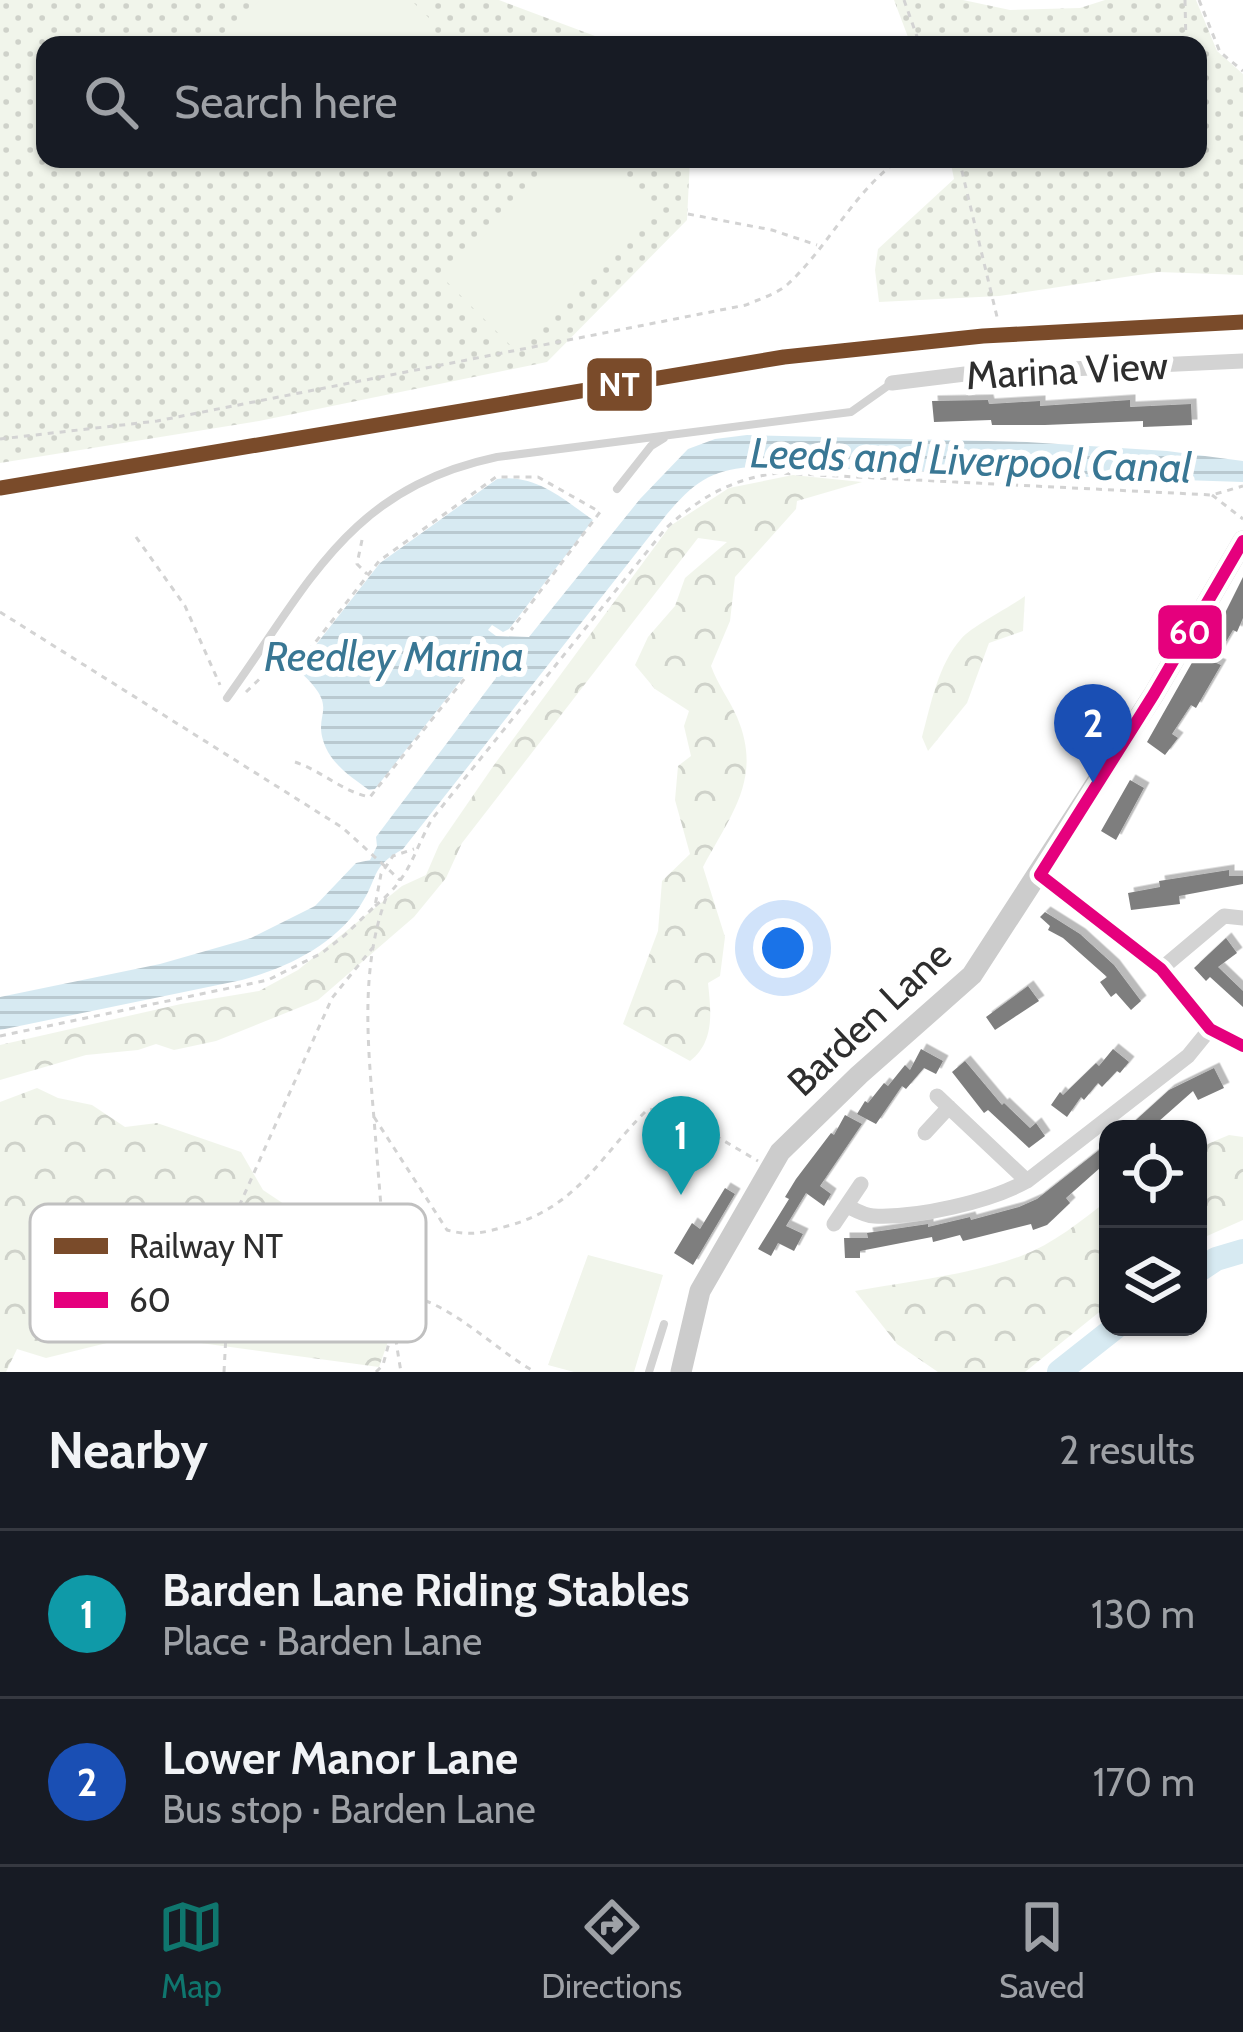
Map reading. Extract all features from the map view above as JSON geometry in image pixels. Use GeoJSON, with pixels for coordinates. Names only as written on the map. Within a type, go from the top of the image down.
{"type":"FeatureCollection","features":[{"type":"Feature","properties":{"kind":"street","name":"Marina View"},"geometry":{"type":"LineString","coordinates":[[892,383],[965,374],[1243,361]]}},
{"type":"Feature","properties":{"kind":"street","name":"Barden Lane"},"geometry":{"type":"LineString","coordinates":[[681,1372],[700,1291],[780,1152],[972,976],[1154,694],[1243,541]]}},
{"type":"Feature","properties":{"kind":"street"},"geometry":{"type":"LineString","coordinates":[[1040,875],[1161,969],[1210,1029],[1243,1046]]}},
{"type":"Feature","properties":{"kind":"street"},"geometry":{"type":"LineString","coordinates":[[1161,969],[1224,916],[1243,919]]}},
{"type":"Feature","properties":{"kind":"street"},"geometry":{"type":"LineString","coordinates":[[847,1206],[870,1216],[998,1197],[1027,1181],[1188,1056],[1210,1029]]}},
{"type":"Feature","properties":{"kind":"street"},"geometry":{"type":"LineString","coordinates":[[925,1132],[943,1101],[1027,1181]]}},
{"type":"Feature","properties":{"kind":"street"},"geometry":{"type":"LineString","coordinates":[[834,1224],[862,1184]]}},
{"type":"Feature","properties":{"kind":"lane"},"geometry":{"type":"LineString","coordinates":[[226,698],[325,559],[367,515],[406,489],[458,465],[496,457],[850,412],[892,383]]}},
{"type":"Feature","properties":{"kind":"lane"},"geometry":{"type":"LineString","coordinates":[[616,489],[651,446],[666,437]]}},
{"type":"Feature","properties":{"kind":"lane"},"geometry":{"type":"LineString","coordinates":[[649,1372],[664,1324]]}},
{"type":"Feature","properties":{"kind":"path"},"geometry":{"type":"LineString","coordinates":[[904,0],[917,36]]}},
{"type":"Feature","properties":{"kind":"path"},"geometry":{"type":"LineString","coordinates":[[1185,0],[1186,36]]}},
{"type":"Feature","properties":{"kind":"path"},"geometry":{"type":"LineString","coordinates":[[1199,0],[1220,52],[1243,71]]}},
{"type":"Feature","properties":{"kind":"path"},"geometry":{"type":"LineString","coordinates":[[0,439],[157,421],[746,305],[785,287],[840,226],[859,197],[890,168]]}},
{"type":"Feature","properties":{"kind":"path"},"geometry":{"type":"LineString","coordinates":[[961,168],[998,321]]}},
{"type":"Feature","properties":{"kind":"path"},"geometry":{"type":"LineString","coordinates":[[688,214],[772,230],[819,246]]}},
{"type":"Feature","properties":{"kind":"path"},"geometry":{"type":"LineString","coordinates":[[0,1036],[268,980],[322,953],[411,871],[416,848],[432,819],[666,528],[705,495],[732,482],[778,473],[1212,495],[1243,486]]}},
{"type":"Feature","properties":{"kind":"path"},"geometry":{"type":"LineString","coordinates":[[238,701],[273,666],[292,672],[379,561],[496,477],[538,477],[600,512],[511,630]]}},
{"type":"Feature","properties":{"kind":"path"},"geometry":{"type":"LineString","coordinates":[[1212,495],[1243,519]]}},
{"type":"Feature","properties":{"kind":"path"},"geometry":{"type":"LineString","coordinates":[[367,515],[357,563],[368,575]]}},
{"type":"Feature","properties":{"kind":"path"},"geometry":{"type":"LineString","coordinates":[[136,537],[185,606],[221,687]]}},
{"type":"Feature","properties":{"kind":"path"},"geometry":{"type":"LineString","coordinates":[[0,612],[343,828],[401,881]]}},
{"type":"Feature","properties":{"kind":"path"},"geometry":{"type":"LineString","coordinates":[[296,762],[370,797],[485,653]]}},
{"type":"Feature","properties":{"kind":"path"},"geometry":{"type":"LineString","coordinates":[[375,906],[381,874],[393,856],[416,848]]}},
{"type":"Feature","properties":{"kind":"path"},"geometry":{"type":"LineString","coordinates":[[381,1204],[366,1024],[386,897]]}},
{"type":"Feature","properties":{"kind":"path"},"geometry":{"type":"LineString","coordinates":[[240,1204],[332,998],[375,945]]}},
{"type":"Feature","properties":{"kind":"path"},"geometry":{"type":"LineString","coordinates":[[374,1118],[447,1229],[472,1237],[526,1221],[561,1204],[647,1110],[670,1109],[770,1168]]}},
{"type":"Feature","properties":{"kind":"path"},"geometry":{"type":"LineString","coordinates":[[426,1302],[535,1372]]}},
{"type":"Feature","properties":{"kind":"path"},"geometry":{"type":"LineString","coordinates":[[224,1372],[226,1342]]}},
{"type":"Feature","properties":{"kind":"path"},"geometry":{"type":"LineString","coordinates":[[376,1372],[383,1365],[389,1342]]}},
{"type":"Feature","properties":{"kind":"path"},"geometry":{"type":"LineString","coordinates":[[396,1342],[401,1372]]}},
{"type":"Feature","properties":{"kind":"green space"},"geometry":{"type":"Polygon","coordinates":[[[0,0],[499,0],[595,36],[36,36],[36,168],[690,168],[687,220],[547,362],[259,421],[0,463],[0,0]]]}},
{"type":"Feature","properties":{"kind":"green space"},"geometry":{"type":"Polygon","coordinates":[[[260,0],[411,0],[435,24],[422,36],[224,36],[260,0]]]}},
{"type":"Feature","properties":{"kind":"green space"},"geometry":{"type":"Polygon","coordinates":[[[894,0],[963,0],[1010,10],[1080,8],[1105,0],[1196,0],[1217,51],[1243,74],[1243,275],[1158,272],[999,296],[879,302],[878,249],[954,179],[952,168],[1207,168],[1207,36],[908,36],[894,0]]]}},
{"type":"Feature","properties":{"kind":"green space"},"geometry":{"type":"Polygon","coordinates":[[[552,168],[619,168],[654,204],[512,347],[443,278],[552,168]]]}},
{"type":"Feature","properties":{"kind":"green space"},"geometry":{"type":"Polygon","coordinates":[[[793,475],[862,482],[797,501],[796,509],[735,577],[730,621],[711,666],[737,717],[747,759],[740,795],[703,867],[725,937],[720,976],[708,983],[707,1035],[690,1061],[623,1024],[658,931],[662,881],[690,854],[675,800],[678,766],[691,756],[684,726],[689,711],[655,689],[635,665],[648,637],[675,606],[685,578],[727,542],[698,538],[462,843],[446,878],[414,917],[318,1000],[216,1041],[174,1050],[156,1044],[86,1055],[0,1080],[0,1045],[259,991],[298,970],[402,886],[426,875],[439,845],[494,765],[670,526],[729,488],[793,475]]]}},
{"type":"Feature","properties":{"kind":"green space"},"geometry":{"type":"Polygon","coordinates":[[[1025,596],[1023,631],[989,643],[967,703],[928,751],[922,737],[936,685],[953,649],[973,628],[1025,596]]]}},
{"type":"Feature","properties":{"kind":"green space"},"geometry":{"type":"Polygon","coordinates":[[[37,1088],[92,1105],[125,1127],[157,1123],[241,1152],[263,1190],[284,1204],[30,1204],[30,1342],[111,1342],[46,1358],[17,1349],[6,1372],[0,1372],[0,1102],[37,1088]]]}},
{"type":"Feature","properties":{"kind":"green space"},"geometry":{"type":"Polygon","coordinates":[[[1229,1135],[1243,1137],[1243,1220],[1207,1236],[1207,1228],[1207,1144],[1229,1135]]]}},
{"type":"Feature","properties":{"kind":"green space"},"geometry":{"type":"Polygon","coordinates":[[[1099,1207],[1099,1312],[1025,1372],[938,1372],[897,1344],[855,1291],[1001,1263],[1055,1239],[1099,1207]]]}},
{"type":"Feature","properties":{"kind":"green space"},"geometry":{"type":"Polygon","coordinates":[[[588,1255],[663,1275],[634,1372],[574,1372],[548,1365],[588,1255]]]}},
{"type":"Feature","properties":{"kind":"green space"},"geometry":{"type":"Polygon","coordinates":[[[193,1342],[388,1342],[379,1367],[193,1342]]]}},
{"type":"Feature","properties":{"kind":"water"},"geometry":{"type":"Polygon","coordinates":[[[747,435],[1027,442],[1167,451],[1243,461],[1243,482],[758,466],[717,474],[687,492],[667,514],[403,849],[380,867],[349,920],[322,944],[292,962],[242,980],[0,1030],[0,997],[160,964],[251,938],[315,906],[356,863],[370,860],[376,837],[496,678],[489,644],[481,639],[477,645],[484,651],[375,789],[369,790],[339,766],[322,735],[323,703],[297,669],[380,563],[497,479],[524,480],[548,490],[593,520],[509,629],[503,632],[492,625],[488,630],[496,636],[529,637],[640,499],[688,449],[747,435]]]}},
{"type":"Feature","properties":{"kind":"building"},"geometry":{"type":"Polygon","coordinates":[[[988,400],[989,404],[1040,401],[1040,406],[1130,400],[1130,407],[1191,404],[1192,425],[934,422],[932,401],[988,400]]]}},
{"type":"Feature","properties":{"kind":"building"},"geometry":{"type":"Polygon","coordinates":[[[1243,577],[1243,618],[1237,632],[1233,630],[1214,662],[1221,665],[1196,708],[1191,705],[1172,734],[1178,738],[1165,755],[1147,742],[1198,652],[1216,631],[1243,577]]]}},
{"type":"Feature","properties":{"kind":"building"},"geometry":{"type":"Polygon","coordinates":[[[1130,780],[1144,788],[1116,840],[1101,831],[1130,780]]]}},
{"type":"Feature","properties":{"kind":"building"},"geometry":{"type":"Polygon","coordinates":[[[1229,870],[1229,876],[1243,876],[1243,884],[1179,896],[1180,904],[1131,910],[1128,893],[1160,887],[1159,881],[1229,870]]]}},
{"type":"Feature","properties":{"kind":"building"},"geometry":{"type":"Polygon","coordinates":[[[1045,912],[1080,934],[1114,965],[1141,1001],[1131,1010],[1116,993],[1111,997],[1100,982],[1107,977],[1048,930],[1050,926],[1040,917],[1045,912]]]}},
{"type":"Feature","properties":{"kind":"building"},"geometry":{"type":"Polygon","coordinates":[[[1226,938],[1237,953],[1218,967],[1243,991],[1243,1007],[1194,968],[1226,938]]]}},
{"type":"Feature","properties":{"kind":"building"},"geometry":{"type":"Polygon","coordinates":[[[1028,986],[1039,1001],[995,1030],[986,1017],[1028,986]]]}},
{"type":"Feature","properties":{"kind":"building"},"geometry":{"type":"Polygon","coordinates":[[[921,1049],[943,1061],[936,1074],[924,1068],[906,1089],[902,1086],[876,1124],[857,1114],[905,1065],[910,1070],[921,1049]]]}},
{"type":"Feature","properties":{"kind":"building"},"geometry":{"type":"Polygon","coordinates":[[[1113,1049],[1129,1062],[1120,1073],[1102,1087],[1098,1083],[1084,1100],[1081,1097],[1067,1117],[1051,1105],[1060,1092],[1063,1095],[1096,1063],[1099,1066],[1113,1049]]]}},
{"type":"Feature","properties":{"kind":"building"},"geometry":{"type":"Polygon","coordinates":[[[965,1061],[1002,1105],[1030,1128],[1036,1123],[1045,1136],[1029,1148],[988,1110],[984,1113],[952,1072],[965,1061]]]}},
{"type":"Feature","properties":{"kind":"building"},"geometry":{"type":"Polygon","coordinates":[[[1214,1068],[1224,1088],[1198,1100],[1193,1091],[1160,1120],[1136,1120],[1169,1090],[1214,1068]]]}},
{"type":"Feature","properties":{"kind":"building"},"geometry":{"type":"Polygon","coordinates":[[[845,1115],[862,1124],[820,1186],[831,1194],[824,1206],[806,1193],[786,1226],[803,1234],[794,1251],[778,1243],[771,1256],[758,1249],[796,1179],[845,1115]]]}},
{"type":"Feature","properties":{"kind":"building"},"geometry":{"type":"Polygon","coordinates":[[[1099,1150],[1099,1169],[1066,1198],[1070,1203],[1047,1225],[1033,1230],[1031,1224],[963,1241],[960,1235],[933,1242],[932,1237],[845,1258],[844,1238],[971,1220],[1037,1199],[1099,1150]]]}},
{"type":"Feature","properties":{"kind":"building"},"geometry":{"type":"Polygon","coordinates":[[[725,1188],[735,1194],[693,1265],[674,1253],[692,1223],[700,1229],[725,1188]]]}},
{"type":"Feature","properties":{"kind":"waterway"},"geometry":{"type":"LineString","coordinates":[[1207,1265],[1243,1251]]}},
{"type":"Feature","properties":{"kind":"waterway"},"geometry":{"type":"LineString","coordinates":[[1059,1372],[1105,1336]]}},
{"type":"Feature","properties":{"kind":"rail line","name":"NT"},"geometry":{"type":"LineString","coordinates":[[0,488],[784,357],[983,336],[1243,322]]}},
{"type":"Feature","properties":{"kind":"transit line","name":"60"},"geometry":{"type":"LineString","coordinates":[[1040,875],[1243,541]]}},
{"type":"Feature","properties":{"kind":"transit line","name":"60"},"geometry":{"type":"LineString","coordinates":[[1040,875],[1161,969],[1210,1029],[1243,1046]]}},
{"type":"Feature","properties":{"kind":"place","name":"Lower Manor Lane"},"geometry":{"type":"Point","coordinates":[1093,783]}},
{"type":"Feature","properties":{"kind":"place","name":"Barden Lane Riding Stables"},"geometry":{"type":"Point","coordinates":[681,1195]}},
{"type":"Feature","properties":{"kind":"water label","name":"Leeds and Liverpool Canal"},"geometry":{"type":"Point","coordinates":[971,460]}},
{"type":"Feature","properties":{"kind":"water label","name":"Reedley Marina"},"geometry":{"type":"Point","coordinates":[394,656]}}]}
